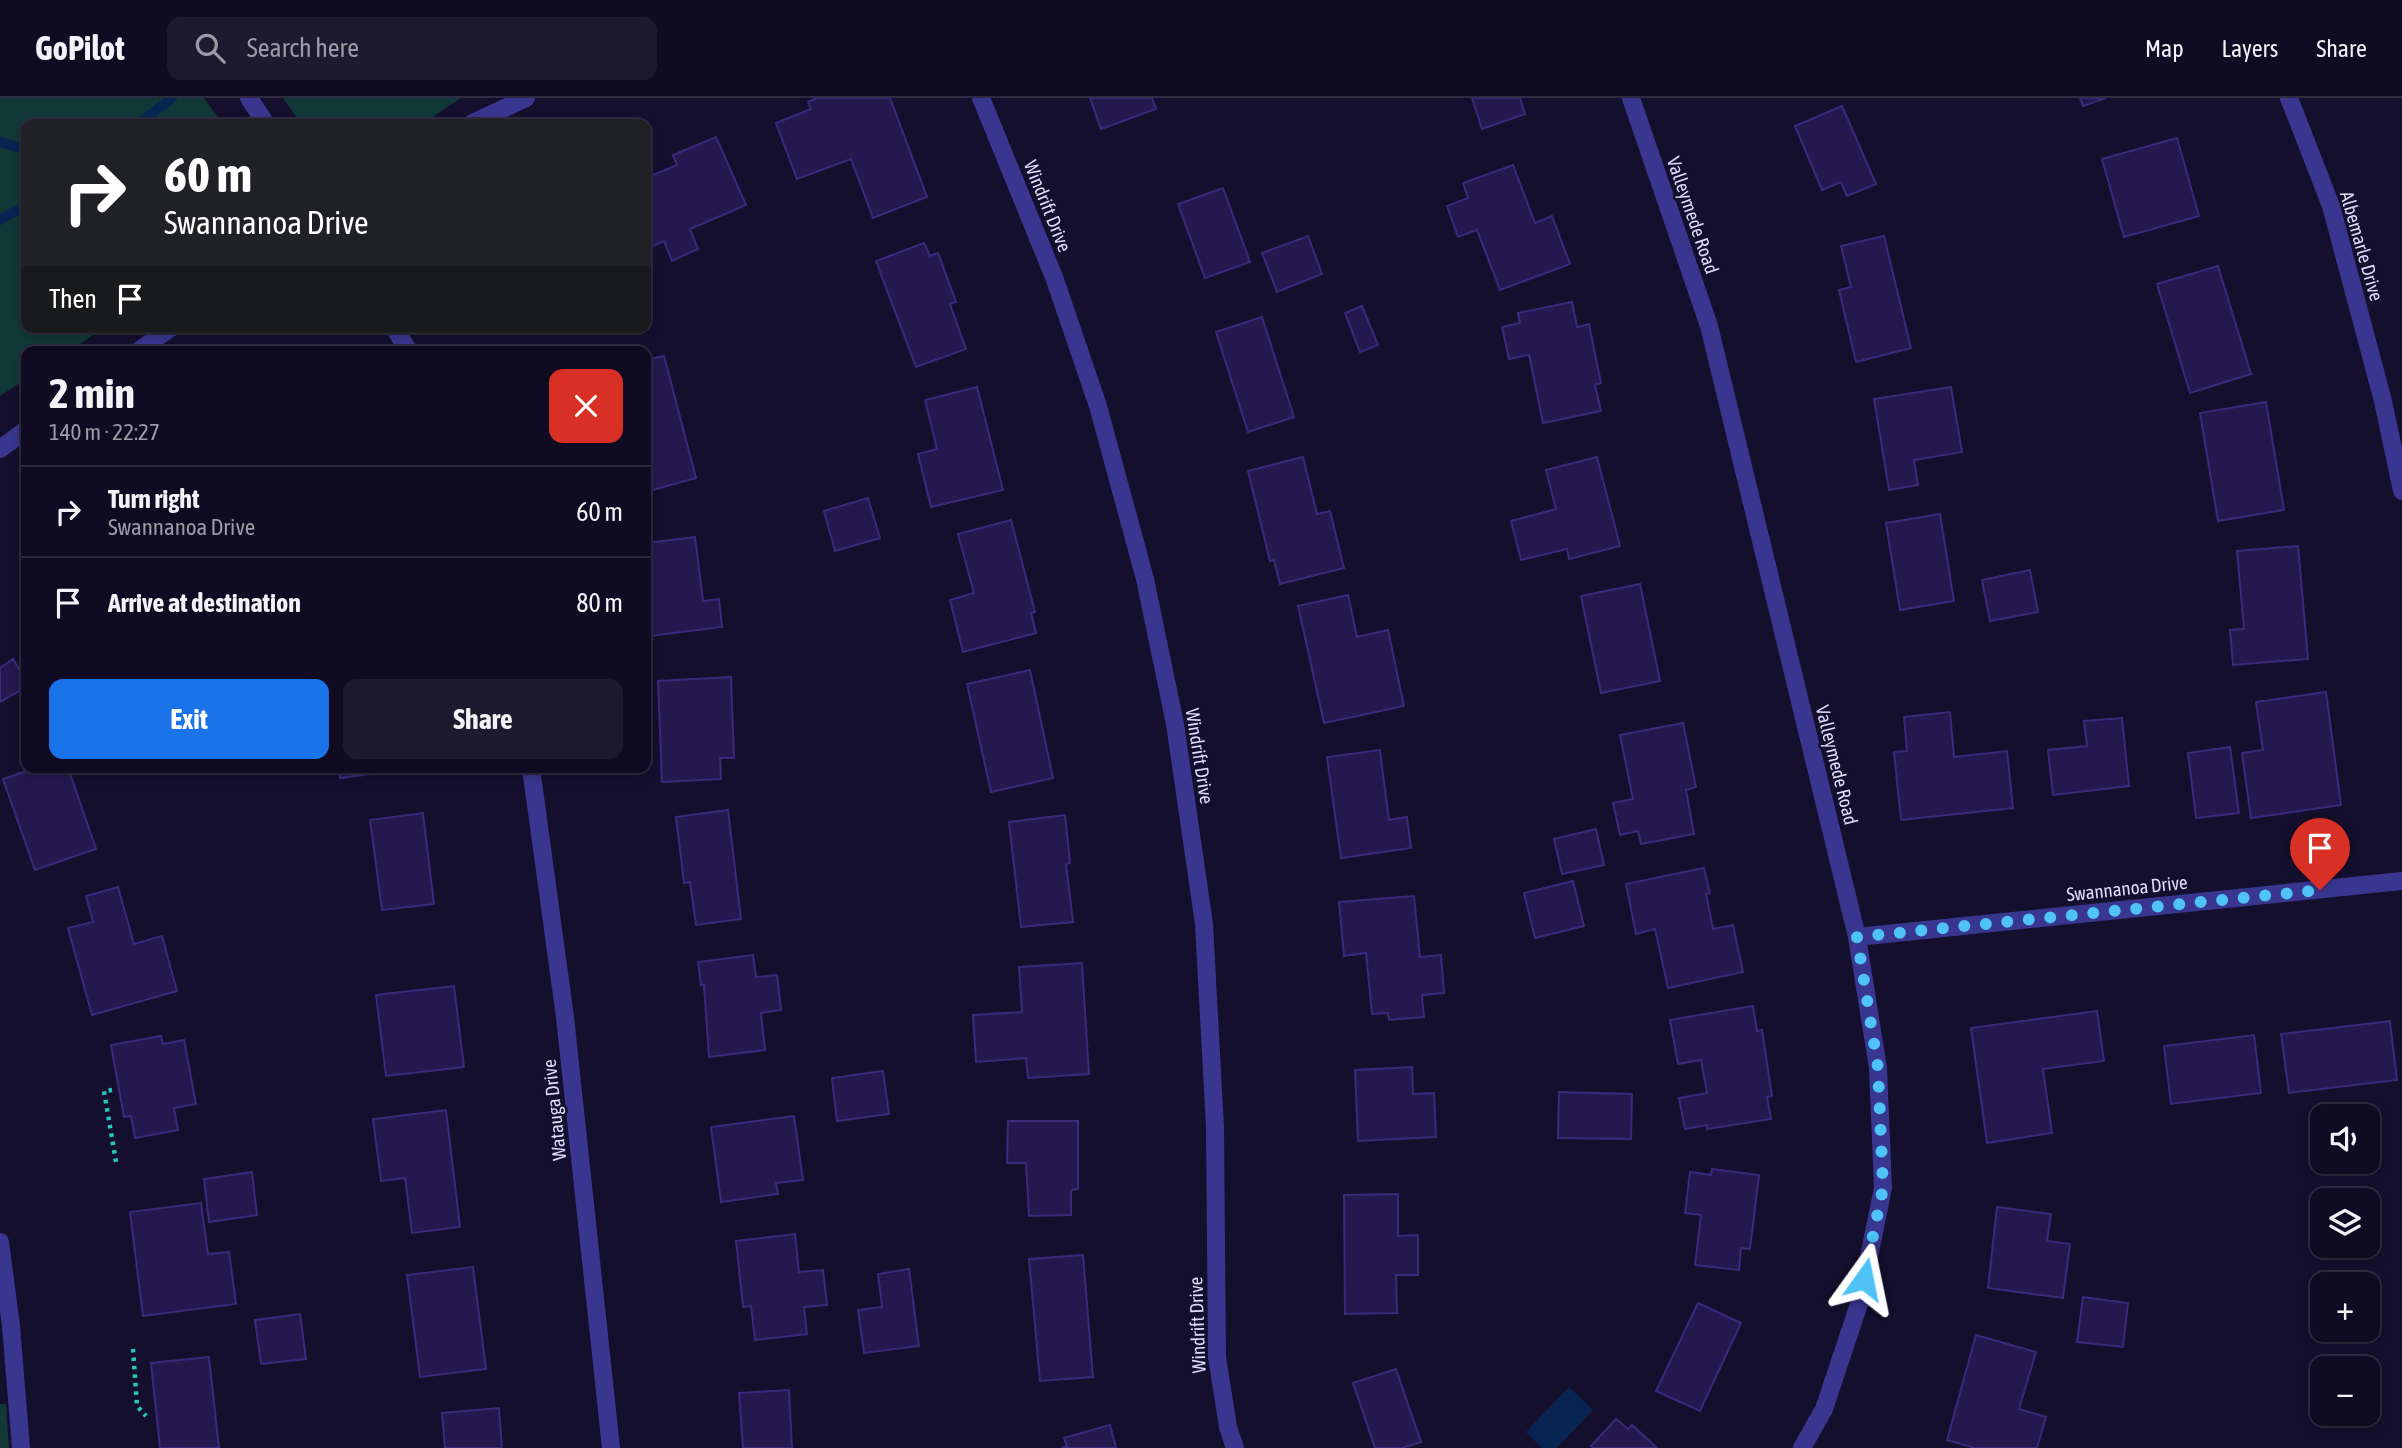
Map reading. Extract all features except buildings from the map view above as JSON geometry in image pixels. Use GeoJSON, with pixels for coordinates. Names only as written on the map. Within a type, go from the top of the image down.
{"type":"FeatureCollection","features":[{"type":"Feature","properties":{"kind":"street"},"geometry":{"type":"LineString","coordinates":[[249,98],[263,119]]}},
{"type":"Feature","properties":{"kind":"street"},"geometry":{"type":"LineString","coordinates":[[482,119],[526,98]]}},
{"type":"Feature","properties":{"kind":"street","name":"Windrift Drive"},"geometry":{"type":"LineString","coordinates":[[981,98],[1054,278],[1098,406],[1146,579],[1175,724],[1204,924],[1215,1126],[1217,1357],[1228,1427],[1235,1448]]}},
{"type":"Feature","properties":{"kind":"street","name":"Valleymede Road"},"geometry":{"type":"LineString","coordinates":[[1630,98],[1709,326],[1857,937],[1878,1068],[1883,1188],[1860,1301],[1824,1409],[1802,1448]]}},
{"type":"Feature","properties":{"kind":"street","name":"Albemarle Drive"},"geometry":{"type":"LineString","coordinates":[[2289,98],[2331,206],[2383,401],[2402,491]]}},
{"type":"Feature","properties":{"kind":"street"},"geometry":{"type":"LineString","coordinates":[[145,346],[164,333]]}},
{"type":"Feature","properties":{"kind":"street"},"geometry":{"type":"LineString","coordinates":[[0,449],[21,434]]}},
{"type":"Feature","properties":{"kind":"street","name":"Watauga Drive"},"geometry":{"type":"LineString","coordinates":[[532,773],[565,1017],[611,1448]]}},
{"type":"Feature","properties":{"kind":"street","name":"Swannanoa Drive"},"geometry":{"type":"LineString","coordinates":[[1857,937],[2402,881]]}},
{"type":"Feature","properties":{"kind":"street"},"geometry":{"type":"LineString","coordinates":[[0,1242],[11,1326],[21,1448]]}},
{"type":"Feature","properties":{"kind":"path"},"geometry":{"type":"LineString","coordinates":[[112,1090],[104,1091],[116,1161]]}},
{"type":"Feature","properties":{"kind":"path"},"geometry":{"type":"LineString","coordinates":[[133,1349],[137,1406],[146,1416]]}},
{"type":"Feature","properties":{"kind":"green space"},"geometry":{"type":"Polygon","coordinates":[[[0,98],[204,98],[219,119],[21,119],[21,333],[96,333],[77,346],[21,346],[21,382],[0,396],[0,98]]]}},
{"type":"Feature","properties":{"kind":"green space"},"geometry":{"type":"Polygon","coordinates":[[[283,98],[461,98],[430,119],[298,119],[283,98]]]}},
{"type":"Feature","properties":{"kind":"green space"},"geometry":{"type":"Polygon","coordinates":[[[0,1404],[6,1404],[9,1448],[0,1448],[0,1404]]]}},
{"type":"Feature","properties":{"kind":"water"},"geometry":{"type":"Polygon","coordinates":[[[1569,1387],[1593,1410],[1557,1448],[1542,1448],[1526,1432],[1569,1387]]]}},
{"type":"Feature","properties":{"kind":"waterway"},"geometry":{"type":"LineString","coordinates":[[145,119],[172,98]]}},
{"type":"Feature","properties":{"kind":"waterway"},"geometry":{"type":"LineString","coordinates":[[0,142],[21,148]]}},
{"type":"Feature","properties":{"kind":"waterway"},"geometry":{"type":"LineString","coordinates":[[0,220],[21,208]]}},
{"type":"Feature","properties":{"kind":"route"},"geometry":{"type":"LineString","coordinates":[[1864,1279],[1883,1188],[1878,1068],[1857,937],[2320,890]]}}]}
